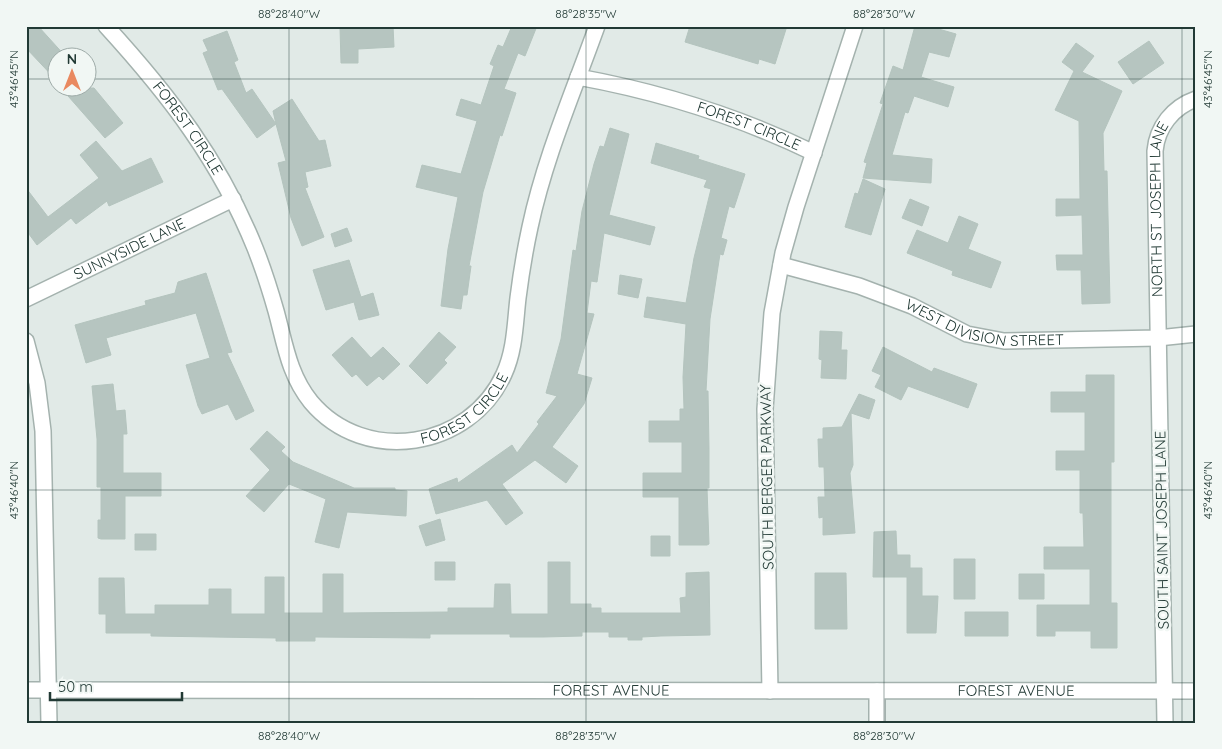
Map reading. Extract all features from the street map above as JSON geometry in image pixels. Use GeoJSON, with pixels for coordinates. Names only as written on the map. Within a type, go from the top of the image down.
{"type":"FeatureCollection","features":[{"type":"Feature","properties":{"kind":"street","name":"FOREST CIRCLE"},"geometry":{"type":"LineString","coordinates":[[106,26],[180,111],[202,143],[233,199],[266,277],[290,367],[301,388],[312,403],[340,426],[368,438],[398,442],[434,436],[462,424],[480,409],[499,385],[509,362],[514,339],[522,266],[535,204],[552,143],[578,76],[641,89],[709,109],[766,131],[814,153]]}},
{"type":"Feature","properties":{"kind":"street"},"geometry":{"type":"LineString","coordinates":[[578,76],[597,26]]}},
{"type":"Feature","properties":{"kind":"street","name":"SOUTH BERGER PARKWAY"},"geometry":{"type":"LineString","coordinates":[[770,690],[766,385],[772,312],[780,265],[796,207],[856,26]]}},
{"type":"Feature","properties":{"kind":"street","name":"NORTH ST JOSEPH LANE"},"geometry":{"type":"LineString","coordinates":[[1158,338],[1155,147],[1160,131],[1169,117],[1181,106],[1196,99]]}},
{"type":"Feature","properties":{"kind":"street","name":"SUNNYSIDE LANE"},"geometry":{"type":"LineString","coordinates":[[26,299],[233,199]]}},
{"type":"Feature","properties":{"kind":"street","name":"WEST DIVISION STREET"},"geometry":{"type":"LineString","coordinates":[[780,265],[844,281],[882,294],[966,334],[987,339],[1004,341],[1158,338],[1196,334]]}},
{"type":"Feature","properties":{"kind":"street","name":"SOUTH SAINT JOSEPH LANE"},"geometry":{"type":"LineString","coordinates":[[1158,338],[1165,723]]}},
{"type":"Feature","properties":{"kind":"street"},"geometry":{"type":"LineString","coordinates":[[26,341],[37,383],[42,419],[49,723]]}},
{"type":"Feature","properties":{"kind":"street","name":"FOREST AVENUE"},"geometry":{"type":"LineString","coordinates":[[26,690],[1196,691]]}},
{"type":"Feature","properties":{"kind":"street"},"geometry":{"type":"LineString","coordinates":[[877,690],[877,723]]}},
{"type":"Feature","properties":{"kind":"building"},"geometry":{"type":"Polygon","coordinates":[[[26,26],[38,26],[58,48],[48,48],[48,71],[26,48],[26,26]]]}},
{"type":"Feature","properties":{"kind":"building"},"geometry":{"type":"Polygon","coordinates":[[[393,26],[394,47],[358,49],[358,63],[341,63],[340,27],[393,26]]]}},
{"type":"Feature","properties":{"kind":"building"},"geometry":{"type":"Polygon","coordinates":[[[512,26],[537,26],[525,56],[518,53],[504,89],[516,93],[502,136],[500,135],[483,192],[469,266],[471,266],[467,295],[463,295],[461,309],[441,306],[448,249],[458,197],[416,187],[422,165],[461,174],[477,121],[456,115],[461,99],[481,105],[494,66],[490,64],[498,45],[503,47],[512,26]]]}},
{"type":"Feature","properties":{"kind":"building"},"geometry":{"type":"Polygon","coordinates":[[[690,26],[787,26],[775,64],[759,59],[758,64],[685,42],[690,26]]]}},
{"type":"Feature","properties":{"kind":"building"},"geometry":{"type":"Polygon","coordinates":[[[915,26],[928,26],[956,34],[949,57],[929,52],[921,77],[954,87],[948,107],[914,96],[908,113],[905,112],[892,155],[932,159],[931,183],[863,178],[867,163],[864,162],[883,104],[880,103],[893,66],[903,70],[915,26]]]}},
{"type":"Feature","properties":{"kind":"building"},"geometry":{"type":"Polygon","coordinates":[[[227,31],[238,60],[234,62],[246,93],[252,89],[276,124],[257,138],[222,89],[218,90],[203,53],[208,51],[203,40],[227,31]]]}},
{"type":"Feature","properties":{"kind":"building"},"geometry":{"type":"Polygon","coordinates":[[[1149,41],[1164,63],[1133,84],[1118,62],[1149,41]]]}},
{"type":"Feature","properties":{"kind":"building"},"geometry":{"type":"Polygon","coordinates":[[[1076,43],[1094,56],[1082,72],[1122,91],[1103,133],[1104,171],[1107,171],[1110,303],[1082,304],[1081,270],[1057,270],[1056,255],[1083,255],[1082,215],[1056,216],[1056,199],[1080,199],[1079,121],[1055,110],[1074,71],[1062,62],[1076,43]]]}},
{"type":"Feature","properties":{"kind":"building"},"geometry":{"type":"Polygon","coordinates":[[[98,93],[123,123],[105,138],[70,98],[98,98],[98,93]]]}},
{"type":"Feature","properties":{"kind":"building"},"geometry":{"type":"Polygon","coordinates":[[[292,99],[319,141],[325,140],[331,166],[305,172],[308,187],[305,188],[324,237],[302,246],[291,218],[278,163],[286,161],[273,111],[292,99]]]}},
{"type":"Feature","properties":{"kind":"building"},"geometry":{"type":"Polygon","coordinates":[[[610,128],[629,134],[609,215],[655,227],[650,245],[604,233],[597,282],[591,281],[587,313],[594,314],[577,374],[592,378],[584,404],[552,447],[578,466],[566,483],[535,460],[502,484],[523,513],[506,525],[487,500],[436,514],[429,489],[457,478],[458,483],[512,445],[517,453],[557,396],[546,393],[561,339],[573,250],[576,251],[582,211],[594,164],[600,146],[604,147],[610,128]]]}},
{"type":"Feature","properties":{"kind":"building"},"geometry":{"type":"Polygon","coordinates":[[[96,141],[122,171],[151,158],[163,182],[109,206],[107,201],[76,224],[71,218],[37,245],[26,230],[26,188],[48,217],[99,178],[80,155],[96,141]]]}},
{"type":"Feature","properties":{"kind":"building"},"geometry":{"type":"Polygon","coordinates":[[[656,143],[699,156],[698,159],[745,174],[734,208],[729,206],[721,238],[727,240],[723,255],[720,254],[710,319],[706,391],[708,391],[709,449],[709,488],[707,488],[709,544],[707,545],[679,545],[679,497],[643,497],[643,473],[682,473],[682,442],[649,442],[649,421],[680,421],[680,409],[684,409],[683,377],[686,324],[644,317],[647,297],[686,303],[694,258],[711,189],[704,187],[707,180],[651,163],[656,143]]]}},
{"type":"Feature","properties":{"kind":"building"},"geometry":{"type":"Polygon","coordinates":[[[863,179],[885,189],[871,235],[845,227],[855,193],[858,194],[863,179]]]}},
{"type":"Feature","properties":{"kind":"building"},"geometry":{"type":"Polygon","coordinates":[[[910,199],[929,207],[922,226],[902,218],[910,199]]]}},
{"type":"Feature","properties":{"kind":"building"},"geometry":{"type":"Polygon","coordinates":[[[959,216],[978,224],[968,249],[1001,262],[991,288],[952,275],[953,271],[907,253],[917,230],[948,243],[959,216]]]}},
{"type":"Feature","properties":{"kind":"building"},"geometry":{"type":"Polygon","coordinates":[[[347,228],[352,241],[335,247],[331,234],[347,228]]]}},
{"type":"Feature","properties":{"kind":"building"},"geometry":{"type":"Polygon","coordinates":[[[349,260],[361,297],[373,293],[379,315],[359,320],[354,302],[326,310],[313,270],[349,260]]]}},
{"type":"Feature","properties":{"kind":"building"},"geometry":{"type":"Polygon","coordinates":[[[206,273],[232,352],[227,353],[254,411],[236,420],[228,404],[202,414],[198,406],[186,365],[210,358],[196,313],[106,338],[111,355],[86,363],[75,325],[146,305],[145,301],[175,293],[178,282],[206,273]]]}},
{"type":"Feature","properties":{"kind":"building"},"geometry":{"type":"Polygon","coordinates":[[[620,275],[642,279],[638,298],[618,294],[620,275]]]}},
{"type":"Feature","properties":{"kind":"building"},"geometry":{"type":"Polygon","coordinates":[[[820,331],[842,332],[841,350],[847,350],[846,379],[821,378],[822,360],[819,359],[820,331]]]}},
{"type":"Feature","properties":{"kind":"building"},"geometry":{"type":"Polygon","coordinates":[[[439,332],[456,347],[444,360],[447,363],[427,384],[409,366],[439,332]]]}},
{"type":"Feature","properties":{"kind":"building"},"geometry":{"type":"Polygon","coordinates":[[[352,337],[371,358],[383,347],[400,364],[383,380],[379,376],[367,386],[356,374],[352,377],[332,355],[352,337]]]}},
{"type":"Feature","properties":{"kind":"building"},"geometry":{"type":"Polygon","coordinates":[[[883,347],[932,372],[934,368],[977,384],[968,408],[908,386],[901,400],[875,387],[881,375],[872,371],[883,347]]]}},
{"type":"Feature","properties":{"kind":"building"},"geometry":{"type":"Polygon","coordinates":[[[1086,375],[1114,375],[1114,462],[1111,462],[1111,603],[1117,603],[1117,648],[1091,648],[1091,631],[1055,631],[1055,636],[1037,636],[1037,605],[1090,605],[1090,569],[1044,569],[1044,547],[1084,547],[1083,513],[1080,513],[1080,470],[1056,470],[1056,451],[1085,451],[1085,412],[1051,412],[1051,392],[1086,392],[1086,375]]]}},
{"type":"Feature","properties":{"kind":"building"},"geometry":{"type":"Polygon","coordinates":[[[113,384],[116,411],[125,410],[127,434],[123,434],[123,473],[161,473],[161,496],[125,496],[125,539],[101,539],[98,538],[98,520],[101,520],[101,487],[97,487],[97,439],[92,386],[113,384]]]}},
{"type":"Feature","properties":{"kind":"building"},"geometry":{"type":"Polygon","coordinates":[[[859,394],[875,400],[869,419],[851,413],[853,465],[850,473],[855,533],[823,535],[823,517],[819,518],[818,497],[825,497],[824,467],[819,467],[818,439],[823,439],[823,428],[842,427],[859,394]]]}},
{"type":"Feature","properties":{"kind":"building"},"geometry":{"type":"Polygon","coordinates":[[[267,431],[285,447],[281,451],[293,462],[354,488],[395,488],[395,490],[407,491],[406,516],[347,512],[339,548],[315,542],[326,499],[289,484],[264,512],[246,496],[270,470],[250,449],[267,431]]]}},
{"type":"Feature","properties":{"kind":"building"},"geometry":{"type":"Polygon","coordinates":[[[440,519],[445,540],[426,546],[419,526],[440,519]]]}},
{"type":"Feature","properties":{"kind":"building"},"geometry":{"type":"Polygon","coordinates":[[[896,531],[897,555],[910,555],[910,568],[922,568],[922,596],[938,596],[936,633],[907,633],[907,577],[873,577],[874,532],[896,531]]]}},
{"type":"Feature","properties":{"kind":"building"},"geometry":{"type":"Polygon","coordinates":[[[135,534],[156,534],[156,550],[135,550],[135,534]]]}},
{"type":"Feature","properties":{"kind":"building"},"geometry":{"type":"Polygon","coordinates":[[[651,536],[670,536],[670,556],[651,556],[651,536]]]}},
{"type":"Feature","properties":{"kind":"building"},"geometry":{"type":"Polygon","coordinates":[[[954,559],[975,559],[975,599],[954,599],[954,559]]]}},
{"type":"Feature","properties":{"kind":"building"},"geometry":{"type":"Polygon","coordinates":[[[435,562],[455,562],[455,580],[435,580],[435,562]]]}},
{"type":"Feature","properties":{"kind":"building"},"geometry":{"type":"Polygon","coordinates":[[[548,562],[570,562],[570,604],[591,604],[591,608],[601,608],[601,613],[681,613],[680,598],[686,597],[686,573],[709,572],[710,635],[642,637],[642,640],[628,640],[628,637],[609,637],[609,632],[582,632],[582,636],[543,637],[510,637],[510,634],[430,634],[430,638],[315,637],[315,641],[276,641],[276,638],[151,636],[151,633],[106,633],[106,614],[99,614],[99,578],[124,578],[125,614],[155,614],[155,605],[209,605],[209,589],[231,589],[231,614],[265,614],[265,577],[284,577],[284,613],[323,613],[323,574],[343,574],[343,613],[448,612],[448,608],[494,608],[495,584],[510,584],[511,614],[548,614],[548,562]]]}},
{"type":"Feature","properties":{"kind":"building"},"geometry":{"type":"Polygon","coordinates":[[[815,573],[846,573],[847,629],[815,629],[815,573]]]}},
{"type":"Feature","properties":{"kind":"building"},"geometry":{"type":"Polygon","coordinates":[[[1019,574],[1044,574],[1044,599],[1019,599],[1019,574]]]}},
{"type":"Feature","properties":{"kind":"building"},"geometry":{"type":"Polygon","coordinates":[[[965,612],[1008,612],[1008,636],[965,636],[965,612]]]}}]}
